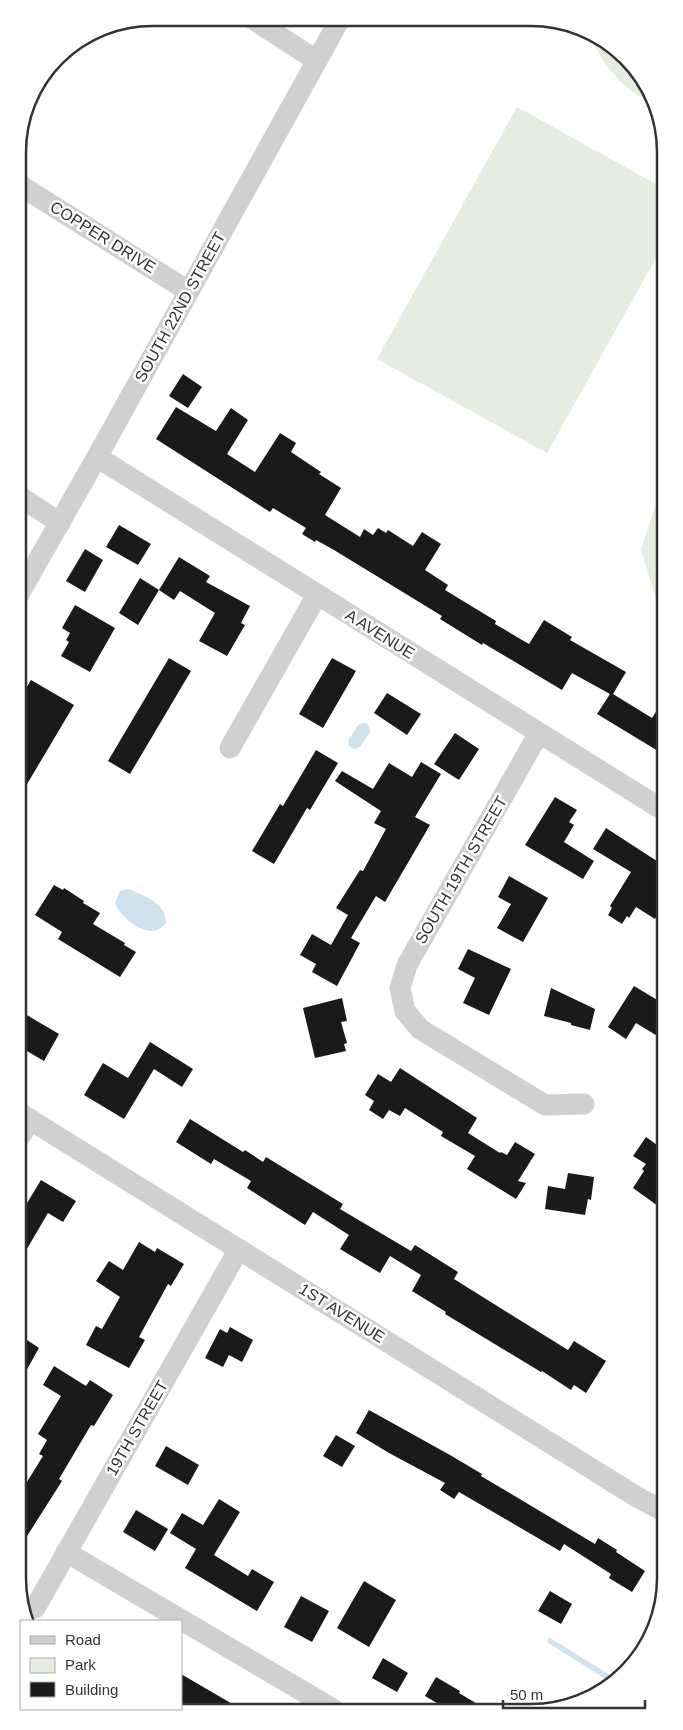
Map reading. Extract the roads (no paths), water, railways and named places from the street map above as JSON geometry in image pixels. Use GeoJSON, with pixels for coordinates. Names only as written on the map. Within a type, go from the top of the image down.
{"type":"FeatureCollection","features":[{"type":"Feature","properties":{"kind":"street"},"geometry":{"type":"LineString","coordinates":[[263,26],[316,60]]}},
{"type":"Feature","properties":{"kind":"street","name":"SOUTH 22ND STREET"},"geometry":{"type":"LineString","coordinates":[[27,581],[336,26]]}},
{"type":"Feature","properties":{"kind":"street","name":"COPPER DRIVE"},"geometry":{"type":"LineString","coordinates":[[27,190],[188,291]]}},
{"type":"Feature","properties":{"kind":"street","name":"A AVENUE"},"geometry":{"type":"LineString","coordinates":[[97,457],[657,806]]}},
{"type":"Feature","properties":{"kind":"street"},"geometry":{"type":"LineString","coordinates":[[27,501],[60,523]]}},
{"type":"Feature","properties":{"kind":"street"},"geometry":{"type":"LineString","coordinates":[[230,748],[317,595]]}},
{"type":"Feature","properties":{"kind":"street","name":"SOUTH 19TH STREET"},"geometry":{"type":"LineString","coordinates":[[539,733],[407,965],[400,988],[405,1011],[420,1029],[544,1105],[584,1104]]}},
{"type":"Feature","properties":{"kind":"street","name":"1ST AVENUE"},"geometry":{"type":"LineString","coordinates":[[26,1124],[239,1249],[656,1507]]}},
{"type":"Feature","properties":{"kind":"street","name":"19TH STREET"},"geometry":{"type":"LineString","coordinates":[[35,1608],[239,1249]]}},
{"type":"Feature","properties":{"kind":"street"},"geometry":{"type":"LineString","coordinates":[[66,1552],[182,1620]]}},
{"type":"Feature","properties":{"kind":"street"},"geometry":{"type":"LineString","coordinates":[[182,1620],[324,1704]]}},
{"type":"Feature","properties":{"kind":"water"},"geometry":{"type":"Polygon","coordinates":[[[366,723],[370,728],[370,732],[360,747],[354,749],[348,745],[349,739],[359,724],[366,723]]]}},
{"type":"Feature","properties":{"kind":"water"},"geometry":{"type":"Polygon","coordinates":[[[129,889],[159,905],[165,916],[166,923],[162,927],[153,931],[142,929],[130,922],[121,913],[115,903],[120,891],[129,889]]]}},
{"type":"Feature","properties":{"kind":"waterway"},"geometry":{"type":"LineString","coordinates":[[550,1641],[608,1677]]}}]}
